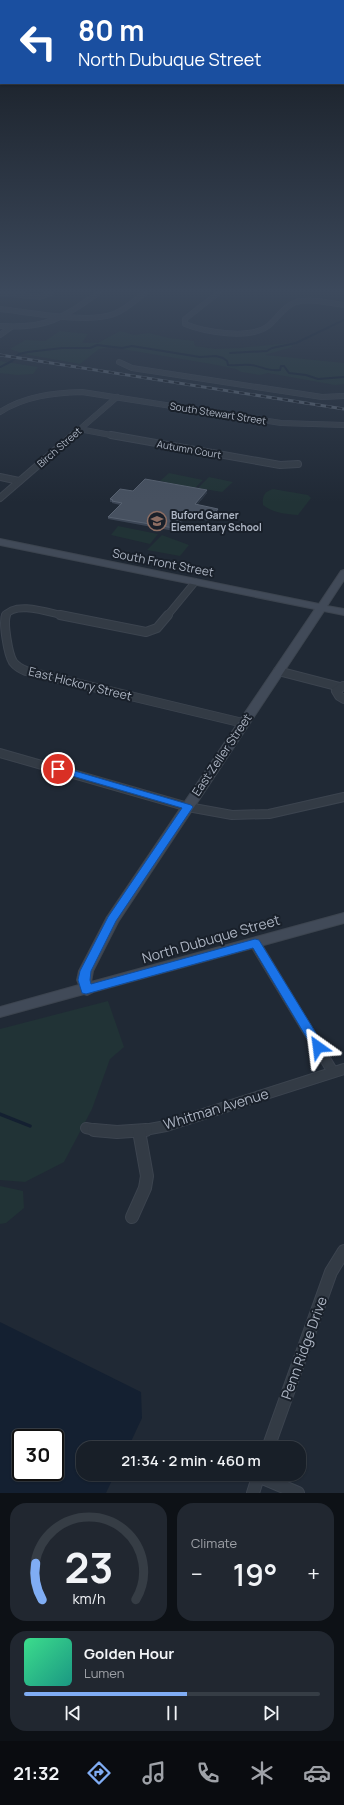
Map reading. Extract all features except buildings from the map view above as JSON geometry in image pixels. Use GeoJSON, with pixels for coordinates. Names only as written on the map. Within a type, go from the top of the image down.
{"type":"FeatureCollection","features":[{"type":"Feature","properties":{"kind":"street"},"geometry":{"type":"LineString","coordinates":[[121,363],[132,368],[307,395],[328,397],[344,396]]}},
{"type":"Feature","properties":{"kind":"street","name":"South Stewart Street"},"geometry":{"type":"LineString","coordinates":[[0,412],[18,402],[51,394],[82,392],[281,423],[344,424]]}},
{"type":"Feature","properties":{"kind":"street","name":"Birch Street"},"geometry":{"type":"LineString","coordinates":[[0,498],[117,397]]}},
{"type":"Feature","properties":{"kind":"street","name":"Autumn Court"},"geometry":{"type":"LineString","coordinates":[[79,430],[280,465],[298,464]]}},
{"type":"Feature","properties":{"kind":"street"},"geometry":{"type":"LineString","coordinates":[[0,477],[19,481]]}},
{"type":"Feature","properties":{"kind":"street","name":"South Front Street"},"geometry":{"type":"LineString","coordinates":[[0,542],[344,612]]}},
{"type":"Feature","properties":{"kind":"street","name":"East Zeller Street"},"geometry":{"type":"LineString","coordinates":[[86,990],[84,980],[86,971],[112,920],[344,573]]}},
{"type":"Feature","properties":{"kind":"street","name":"East Hickory Street"},"geometry":{"type":"LineString","coordinates":[[195,582],[161,624],[157,628],[146,632],[137,632],[28,608],[8,612],[5,619],[11,658],[17,666],[32,673],[243,724]]}},
{"type":"Feature","properties":{"kind":"street"},"geometry":{"type":"LineString","coordinates":[[278,671],[342,686]]}},
{"type":"Feature","properties":{"kind":"street"},"geometry":{"type":"LineString","coordinates":[[342,686],[337,689],[337,694],[344,699]]}},
{"type":"Feature","properties":{"kind":"street"},"geometry":{"type":"LineString","coordinates":[[0,753],[188,807],[232,815],[254,816],[295,809],[344,797]]}},
{"type":"Feature","properties":{"kind":"street","name":"North Dubuque Street"},"geometry":{"type":"LineString","coordinates":[[0,1012],[86,990],[344,918]]}},
{"type":"Feature","properties":{"kind":"street"},"geometry":{"type":"LineString","coordinates":[[255,943],[333,1072]]}},
{"type":"Feature","properties":{"kind":"street","name":"Whitman Avenue"},"geometry":{"type":"LineString","coordinates":[[86,1128],[120,1133],[166,1126],[344,1069]]}},
{"type":"Feature","properties":{"kind":"street"},"geometry":{"type":"LineString","coordinates":[[132,1217],[145,1188],[147,1176],[139,1131]]}},
{"type":"Feature","properties":{"kind":"street","name":"Penn Ridge Drive"},"geometry":{"type":"LineString","coordinates":[[271,1441],[331,1272],[344,1251]]}},
{"type":"Feature","properties":{"kind":"street"},"geometry":{"type":"LineString","coordinates":[[253,1493],[256,1481]]}},
{"type":"Feature","properties":{"kind":"street"},"geometry":{"type":"LineString","coordinates":[[271,1481],[298,1493]]}},
{"type":"Feature","properties":{"kind":"shaded area"},"geometry":{"type":"Polygon","coordinates":[[[0,363],[38,367],[33,374],[17,375],[0,373],[0,363]]]}},
{"type":"Feature","properties":{"kind":"shaded area"},"geometry":{"type":"Polygon","coordinates":[[[203,363],[344,363],[344,384],[335,385],[268,373],[260,375],[241,372],[236,369],[203,363]]]}},
{"type":"Feature","properties":{"kind":"shaded area"},"geometry":{"type":"Polygon","coordinates":[[[169,473],[203,480],[195,488],[160,481],[169,473]]]}},
{"type":"Feature","properties":{"kind":"shaded area"},"geometry":{"type":"Polygon","coordinates":[[[209,477],[233,482],[222,492],[198,488],[209,477]]]}},
{"type":"Feature","properties":{"kind":"shaded area"},"geometry":{"type":"Polygon","coordinates":[[[273,489],[308,495],[311,498],[298,515],[279,513],[263,505],[264,495],[273,489]]]}},
{"type":"Feature","properties":{"kind":"shaded area"},"geometry":{"type":"Polygon","coordinates":[[[118,526],[158,534],[150,544],[111,535],[118,526]]]}},
{"type":"Feature","properties":{"kind":"shaded area"},"geometry":{"type":"Polygon","coordinates":[[[162,535],[189,545],[180,556],[147,550],[162,535]]]}},
{"type":"Feature","properties":{"kind":"shaded area"},"geometry":{"type":"Polygon","coordinates":[[[108,1001],[124,1047],[110,1059],[92,1109],[64,1162],[25,1182],[0,1180],[0,1029],[108,1001]]]}},
{"type":"Feature","properties":{"kind":"shaded area"},"geometry":{"type":"Polygon","coordinates":[[[0,1186],[23,1191],[24,1208],[6,1223],[0,1224],[0,1186]]]}},
{"type":"Feature","properties":{"kind":"water"},"geometry":{"type":"Polygon","coordinates":[[[0,1322],[141,1392],[142,1418],[131,1441],[76,1441],[76,1481],[112,1481],[106,1493],[0,1493],[0,1322]]]}},
{"type":"Feature","properties":{"kind":"waterway"},"geometry":{"type":"LineString","coordinates":[[0,367],[9,363]]}},
{"type":"Feature","properties":{"kind":"waterway"},"geometry":{"type":"LineString","coordinates":[[227,363],[228,365],[251,365],[269,370],[280,370],[281,366],[284,366],[289,373],[306,375],[318,379],[344,377]]}},
{"type":"Feature","properties":{"kind":"waterway"},"geometry":{"type":"LineString","coordinates":[[0,1114],[30,1126]]}},
{"type":"Feature","properties":{"kind":"railway"},"geometry":{"type":"LineString","coordinates":[[49,363],[344,409]]}},
{"type":"Feature","properties":{"kind":"place","name":"Buford Garner Elementary School"},"geometry":{"type":"Point","coordinates":[157,521]}},
{"type":"Feature","properties":{"kind":"route"},"geometry":{"type":"LineString","coordinates":[[58,769],[188,807],[112,920],[86,971],[84,980],[86,990],[255,943],[318,1047]]}}]}
